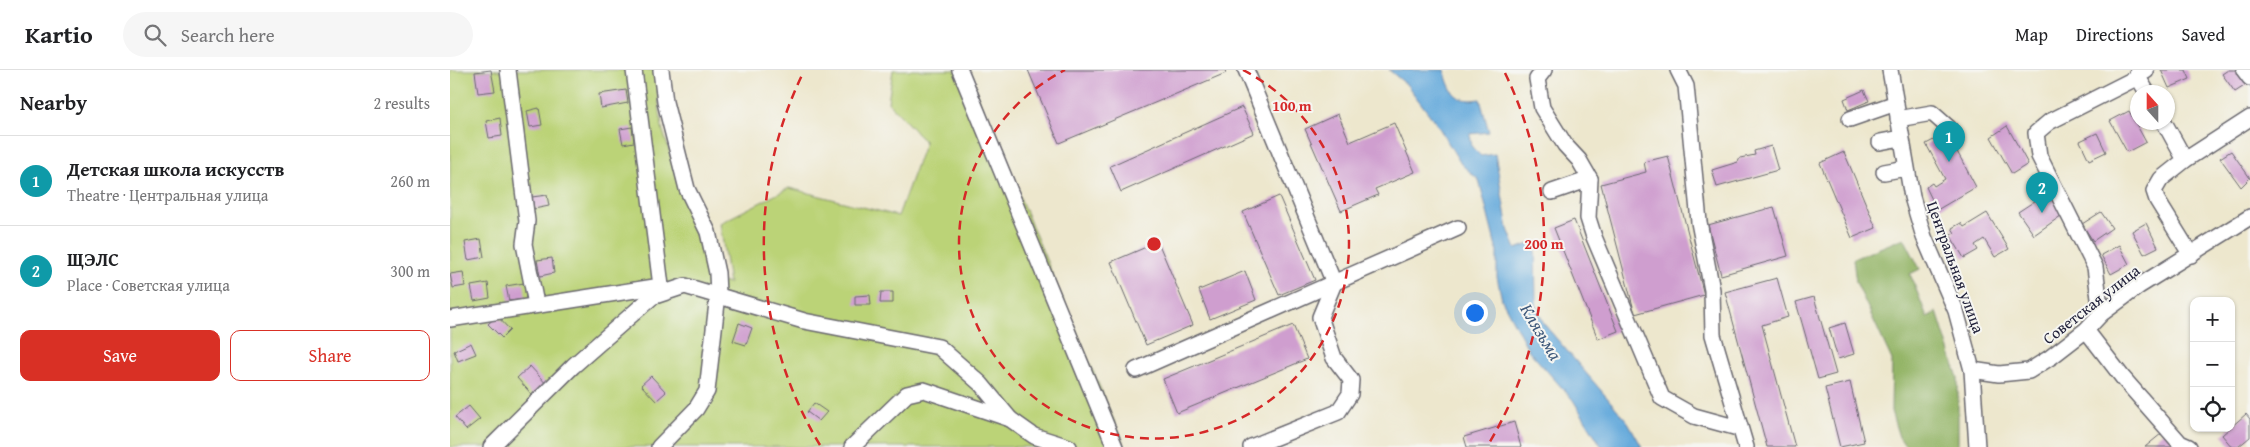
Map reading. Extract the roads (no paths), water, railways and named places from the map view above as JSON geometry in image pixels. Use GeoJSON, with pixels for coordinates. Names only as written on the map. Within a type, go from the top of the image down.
{"type":"FeatureCollection","features":[{"type":"Feature","properties":{"kind":"street"},"geometry":{"type":"LineString","coordinates":[[508,70],[527,221],[524,244],[536,304]]}},
{"type":"Feature","properties":{"kind":"street"},"geometry":{"type":"LineString","coordinates":[[491,447],[651,292],[661,286],[634,70]]}},
{"type":"Feature","properties":{"kind":"street"},"geometry":{"type":"LineString","coordinates":[[659,447],[696,409],[707,391],[718,294],[718,273],[708,232],[687,189],[665,102],[662,70]]}},
{"type":"Feature","properties":{"kind":"street"},"geometry":{"type":"LineString","coordinates":[[960,70],[1115,447]]}},
{"type":"Feature","properties":{"kind":"street"},"geometry":{"type":"LineString","coordinates":[[1246,70],[1334,283],[1320,316],[1334,358],[1351,380],[1350,394],[1338,412],[1251,447]]}},
{"type":"Feature","properties":{"kind":"street"},"geometry":{"type":"LineString","coordinates":[[1544,70],[1537,79],[1542,108],[1565,145],[1579,160],[1590,179],[1588,218],[1594,237],[1662,398],[1694,416],[1738,428]]}},
{"type":"Feature","properties":{"kind":"street"},"geometry":{"type":"LineString","coordinates":[[1678,70],[1686,86],[1699,222],[1712,290],[1713,335],[1738,428],[1746,447]]}},
{"type":"Feature","properties":{"kind":"street","name":"Центральная улица"},"geometry":{"type":"LineString","coordinates":[[1890,70],[1912,197],[1924,237],[1956,311],[1972,370],[1977,447]]}},
{"type":"Feature","properties":{"kind":"street"},"geometry":{"type":"LineString","coordinates":[[2244,70],[2250,78]]}},
{"type":"Feature","properties":{"kind":"street"},"geometry":{"type":"LineString","coordinates":[[2101,314],[2095,268],[2039,156],[2036,133],[2049,122],[2141,72],[2145,85]]}},
{"type":"Feature","properties":{"kind":"street"},"geometry":{"type":"LineString","coordinates":[[1850,119],[1896,103]]}},
{"type":"Feature","properties":{"kind":"street"},"geometry":{"type":"LineString","coordinates":[[1898,119],[1932,113],[1949,128]]}},
{"type":"Feature","properties":{"kind":"street"},"geometry":{"type":"LineString","coordinates":[[2191,255],[2157,200],[2154,191],[2161,179],[2185,160],[2250,118]]}},
{"type":"Feature","properties":{"kind":"street"},"geometry":{"type":"LineString","coordinates":[[2168,130],[2185,160]]}},
{"type":"Feature","properties":{"kind":"street"},"geometry":{"type":"LineString","coordinates":[[1880,142],[1901,138]]}},
{"type":"Feature","properties":{"kind":"street"},"geometry":{"type":"LineString","coordinates":[[1884,172],[1906,168]]}},
{"type":"Feature","properties":{"kind":"street"},"geometry":{"type":"LineString","coordinates":[[1552,192],[1590,179]]}},
{"type":"Feature","properties":{"kind":"street","name":"Советская улица"},"geometry":{"type":"LineString","coordinates":[[1972,370],[1999,374],[2029,371],[2051,357],[2086,330],[2101,314],[2140,286],[2250,217]]}},
{"type":"Feature","properties":{"kind":"street"},"geometry":{"type":"LineString","coordinates":[[1136,370],[1458,228]]}},
{"type":"Feature","properties":{"kind":"street"},"geometry":{"type":"LineString","coordinates":[[450,319],[536,304],[651,292],[685,286],[718,294],[804,321],[939,347],[981,384],[1010,419],[1034,436],[1069,447]]}},
{"type":"Feature","properties":{"kind":"street"},"geometry":{"type":"LineString","coordinates":[[2086,330],[2122,378],[2180,443],[2189,447]]}},
{"type":"Feature","properties":{"kind":"street"},"geometry":{"type":"LineString","coordinates":[[852,447],[907,394],[924,390],[1010,419]]}},
{"type":"Feature","properties":{"kind":"water","name":"Клязьма"},"geometry":{"type":"Polygon","coordinates":[[[1389,70],[1444,70],[1455,95],[1465,99],[1480,99],[1489,132],[1470,134],[1472,147],[1481,156],[1495,154],[1508,229],[1516,249],[1535,242],[1536,306],[1544,324],[1628,422],[1642,447],[1602,447],[1573,400],[1529,351],[1502,300],[1497,277],[1497,251],[1479,180],[1461,164],[1438,126],[1407,85],[1389,70]]]}},
{"type":"Feature","properties":{"kind":"place","name":"Детская школа искусств"},"geometry":{"type":"Point","coordinates":[1949,162]}},
{"type":"Feature","properties":{"kind":"place","name":"ЩЭЛС"},"geometry":{"type":"Point","coordinates":[2042,213]}}]}
